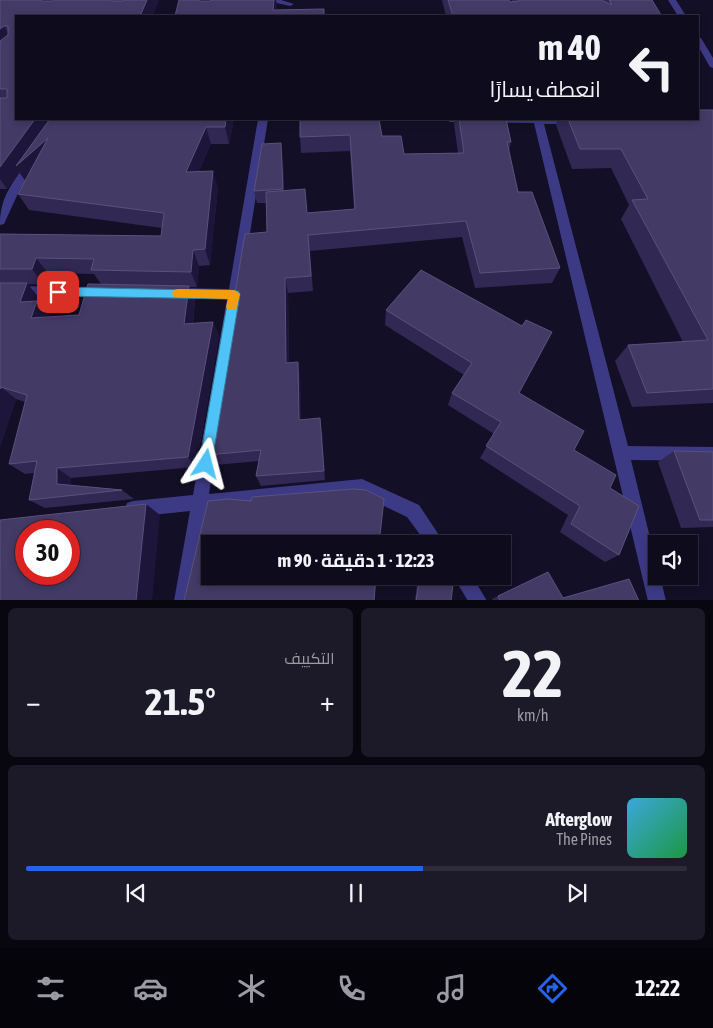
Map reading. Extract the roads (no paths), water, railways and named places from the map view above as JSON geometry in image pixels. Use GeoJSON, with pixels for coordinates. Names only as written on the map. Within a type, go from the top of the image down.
{"type":"FeatureCollection","features":[{"type":"Feature","properties":{"kind":"street"},"geometry":{"type":"LineString","coordinates":[[268,0],[289,5]]}},
{"type":"Feature","properties":{"kind":"street"},"geometry":{"type":"LineString","coordinates":[[672,0],[681,15]]}},
{"type":"Feature","properties":{"kind":"street"},"geometry":{"type":"LineString","coordinates":[[699,42],[713,65]]}},
{"type":"Feature","properties":{"kind":"street"},"geometry":{"type":"LineString","coordinates":[[183,600],[263,120]]}},
{"type":"Feature","properties":{"kind":"street"},"geometry":{"type":"LineString","coordinates":[[587,121],[539,120],[622,454],[656,600]]}},
{"type":"Feature","properties":{"kind":"street"},"geometry":{"type":"LineString","coordinates":[[0,221],[15,188],[36,157]]}},
{"type":"Feature","properties":{"kind":"street"},"geometry":{"type":"LineString","coordinates":[[0,291],[117,292]]}},
{"type":"Feature","properties":{"kind":"street"},"geometry":{"type":"LineString","coordinates":[[166,293],[234,294]]}},
{"type":"Feature","properties":{"kind":"street"},"geometry":{"type":"LineString","coordinates":[[622,454],[713,454]]}},
{"type":"Feature","properties":{"kind":"street"},"geometry":{"type":"LineString","coordinates":[[120,510],[362,487],[413,511],[430,535]]}},
{"type":"Feature","properties":{"kind":"street"},"geometry":{"type":"LineString","coordinates":[[468,585],[479,600]]}}]}
